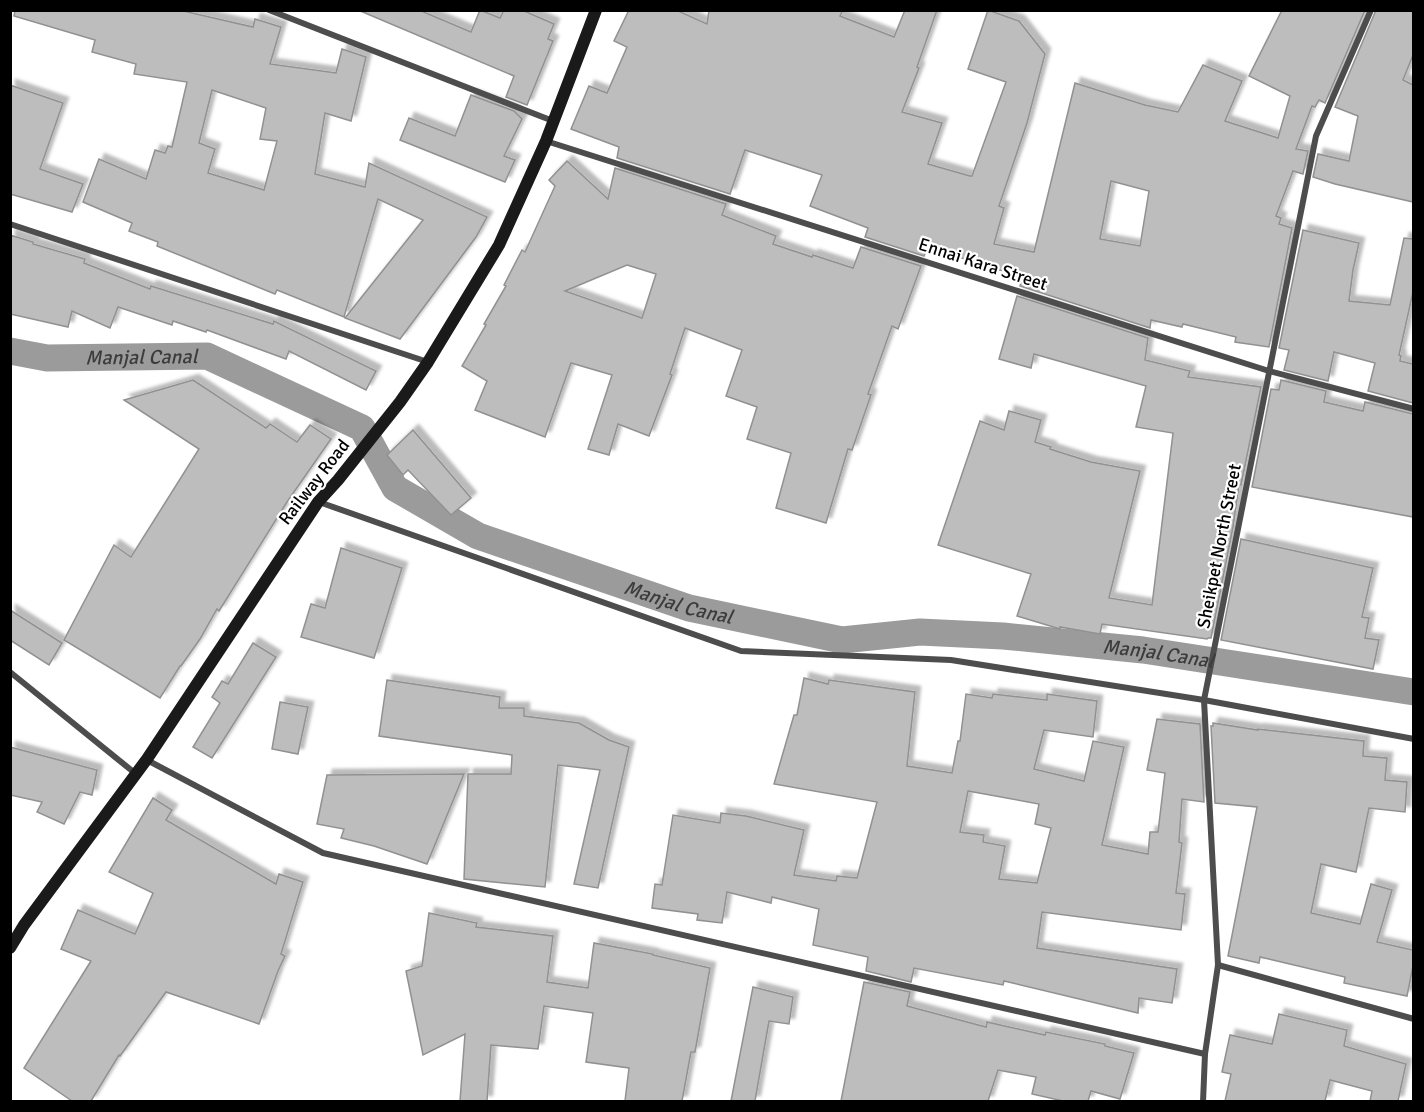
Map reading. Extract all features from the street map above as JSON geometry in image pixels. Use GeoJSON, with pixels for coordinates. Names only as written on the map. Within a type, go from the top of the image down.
{"type":"FeatureCollection","features":[{"type":"Feature","properties":{"kind":"main road","name":"Railway Road"},"geometry":{"type":"LineString","coordinates":[[10,948],[24,925],[147,759],[318,502],[400,402],[428,362],[499,245],[546,141],[596,10]]}},
{"type":"Feature","properties":{"kind":"street"},"geometry":{"type":"LineString","coordinates":[[269,10],[554,121]]}},
{"type":"Feature","properties":{"kind":"street","name":"Sheikpet North Street"},"geometry":{"type":"LineString","coordinates":[[1203,1101],[1205,1054],[1218,965],[1204,699],[1316,136],[1371,10]]}},
{"type":"Feature","properties":{"kind":"street","name":"Ennai Kara Street"},"geometry":{"type":"LineString","coordinates":[[546,141],[1269,371],[1413,410]]}},
{"type":"Feature","properties":{"kind":"street"},"geometry":{"type":"LineString","coordinates":[[10,224],[428,362]]}},
{"type":"Feature","properties":{"kind":"street"},"geometry":{"type":"LineString","coordinates":[[318,502],[741,651],[951,660],[1204,699],[1413,739]]}},
{"type":"Feature","properties":{"kind":"street"},"geometry":{"type":"LineString","coordinates":[[10,672],[136,774]]}},
{"type":"Feature","properties":{"kind":"street"},"geometry":{"type":"LineString","coordinates":[[147,759],[323,853],[1205,1054]]}},
{"type":"Feature","properties":{"kind":"street"},"geometry":{"type":"LineString","coordinates":[[1218,965],[1413,1019]]}},
{"type":"Feature","properties":{"kind":"building"},"geometry":{"type":"Polygon","coordinates":[[[15,10],[179,10],[253,27],[255,19],[281,27],[270,64],[336,73],[342,49],[366,57],[351,121],[325,113],[315,174],[365,187],[369,163],[487,217],[476,237],[400,339],[345,318],[423,220],[378,199],[344,317],[277,290],[275,294],[157,246],[158,242],[129,231],[132,223],[83,202],[99,159],[146,179],[155,150],[165,153],[168,146],[172,147],[187,82],[134,74],[136,64],[92,52],[95,40],[14,16],[15,10]],[[212,90],[199,143],[215,149],[208,173],[264,190],[277,141],[260,139],[266,108],[212,90]]]}},
{"type":"Feature","properties":{"kind":"building"},"geometry":{"type":"Polygon","coordinates":[[[358,10],[419,10],[471,32],[480,10],[500,18],[504,10],[522,10],[554,24],[548,39],[553,41],[527,105],[506,97],[514,76],[358,10]]]}},
{"type":"Feature","properties":{"kind":"building"},"geometry":{"type":"Polygon","coordinates":[[[629,10],[676,10],[707,24],[709,10],[843,10],[840,16],[894,37],[905,10],[937,10],[902,112],[942,123],[928,164],[972,176],[1006,82],[968,69],[988,10],[1019,21],[1045,54],[1027,123],[999,206],[1004,208],[994,244],[1034,252],[1075,83],[1145,105],[1178,112],[1203,65],[1242,81],[1225,121],[1278,138],[1290,96],[1249,76],[1282,10],[1365,10],[1325,103],[1319,100],[1315,107],[1312,106],[1296,149],[1308,151],[1303,174],[1293,171],[1276,216],[1281,218],[1279,224],[1292,228],[1269,347],[1235,342],[1236,337],[1183,324],[1182,327],[1151,320],[1150,328],[1020,286],[1021,281],[1007,278],[1008,272],[969,263],[969,260],[927,249],[924,256],[865,237],[868,228],[810,206],[822,175],[745,150],[730,194],[617,158],[619,147],[571,129],[589,86],[607,93],[627,47],[614,41],[629,10]],[[1111,181],[1100,239],[1140,246],[1149,191],[1111,181]]]}},
{"type":"Feature","properties":{"kind":"building"},"geometry":{"type":"Polygon","coordinates":[[[1376,10],[1413,10],[1413,55],[1403,80],[1413,85],[1413,202],[1313,177],[1318,154],[1349,161],[1358,116],[1335,107],[1376,10]]]}},
{"type":"Feature","properties":{"kind":"building"},"geometry":{"type":"Polygon","coordinates":[[[10,85],[63,103],[40,169],[83,184],[72,212],[10,194],[10,85]]]}},
{"type":"Feature","properties":{"kind":"building"},"geometry":{"type":"Polygon","coordinates":[[[471,95],[514,111],[522,119],[504,156],[515,160],[505,182],[400,140],[409,118],[455,136],[471,95]]]}},
{"type":"Feature","properties":{"kind":"building"},"geometry":{"type":"Polygon","coordinates":[[[567,161],[608,199],[615,168],[726,204],[722,215],[776,236],[773,244],[812,257],[813,255],[853,268],[861,247],[921,266],[898,329],[892,326],[868,394],[871,395],[852,450],[848,449],[826,523],[776,508],[791,453],[747,439],[757,407],[726,396],[742,350],[685,328],[670,374],[672,375],[649,436],[618,424],[609,455],[588,449],[612,375],[571,363],[545,437],[475,410],[487,381],[462,366],[486,325],[484,324],[506,286],[504,285],[522,250],[525,252],[555,186],[549,180],[567,161]],[[627,265],[565,291],[642,318],[656,274],[627,265]]]}},
{"type":"Feature","properties":{"kind":"building"},"geometry":{"type":"Polygon","coordinates":[[[1303,230],[1359,243],[1349,301],[1390,305],[1404,238],[1413,239],[1413,292],[1399,355],[1401,356],[1400,361],[1413,364],[1413,403],[1368,391],[1375,363],[1334,352],[1328,381],[1284,370],[1289,350],[1279,348],[1303,230]]]}},
{"type":"Feature","properties":{"kind":"building"},"geometry":{"type":"Polygon","coordinates":[[[10,235],[85,259],[84,263],[150,289],[151,286],[273,324],[274,321],[376,371],[366,390],[289,351],[286,359],[207,330],[206,332],[173,321],[172,325],[118,307],[110,328],[72,311],[68,327],[10,314],[10,235]]]}},
{"type":"Feature","properties":{"kind":"building"},"geometry":{"type":"Polygon","coordinates":[[[1017,296],[1148,338],[1145,360],[1190,371],[1188,377],[1261,387],[1241,485],[1239,485],[1211,638],[1102,624],[1100,634],[1060,627],[1060,629],[1017,616],[1031,574],[938,545],[980,421],[1004,430],[1009,411],[1041,420],[1035,442],[1051,447],[1050,449],[1091,462],[1140,471],[1109,598],[1152,605],[1173,433],[1136,427],[1146,386],[1034,354],[1031,368],[999,359],[1017,296]]]}},
{"type":"Feature","properties":{"kind":"building"},"geometry":{"type":"Polygon","coordinates":[[[193,380],[266,428],[270,424],[297,442],[310,425],[331,439],[287,502],[219,611],[217,609],[200,639],[160,698],[64,640],[114,545],[131,557],[199,449],[124,400],[193,380]]]}},
{"type":"Feature","properties":{"kind":"building"},"geometry":{"type":"Polygon","coordinates":[[[1281,380],[1326,391],[1324,402],[1363,411],[1365,402],[1413,414],[1413,517],[1252,487],[1271,389],[1279,390],[1281,380]]]}},
{"type":"Feature","properties":{"kind":"building"},"geometry":{"type":"Polygon","coordinates":[[[413,430],[471,498],[451,515],[408,470],[403,475],[387,455],[413,430]]]}},
{"type":"Feature","properties":{"kind":"building"},"geometry":{"type":"Polygon","coordinates":[[[1241,539],[1373,568],[1362,617],[1369,618],[1365,638],[1379,640],[1373,669],[1221,640],[1241,539]]]}},
{"type":"Feature","properties":{"kind":"building"},"geometry":{"type":"Polygon","coordinates":[[[341,548],[402,568],[374,658],[301,637],[311,604],[325,608],[341,548]]]}},
{"type":"Feature","properties":{"kind":"building"},"geometry":{"type":"Polygon","coordinates":[[[10,610],[62,643],[49,665],[10,640],[10,610]]]}},
{"type":"Feature","properties":{"kind":"building"},"geometry":{"type":"Polygon","coordinates":[[[253,643],[276,657],[212,758],[193,747],[220,703],[212,697],[222,681],[228,684],[253,643]]]}},
{"type":"Feature","properties":{"kind":"building"},"geometry":{"type":"Polygon","coordinates":[[[804,678],[828,684],[829,680],[915,692],[907,766],[952,773],[958,741],[960,741],[966,694],[992,698],[993,694],[1047,700],[1047,694],[1097,701],[1093,737],[1044,730],[1034,769],[1084,781],[1093,741],[1124,747],[1102,845],[1148,854],[1150,832],[1158,832],[1165,773],[1147,770],[1157,719],[1200,724],[1204,802],[1182,799],[1179,842],[1182,843],[1176,893],[1185,894],[1181,930],[1042,912],[1037,948],[1177,969],[1172,1003],[1139,998],[1138,1013],[1004,981],[1003,985],[914,968],[911,982],[866,971],[868,957],[813,945],[819,909],[772,897],[771,903],[727,892],[722,923],[697,920],[698,914],[652,908],[655,884],[662,885],[673,815],[720,823],[721,813],[746,816],[804,830],[794,875],[836,881],[837,876],[857,878],[877,802],[774,784],[794,715],[797,715],[804,678]],[[968,791],[960,832],[984,835],[983,842],[1005,846],[999,879],[1037,883],[1051,828],[1035,824],[1039,804],[968,791]]]}},
{"type":"Feature","properties":{"kind":"building"},"geometry":{"type":"Polygon","coordinates":[[[387,680],[500,697],[499,708],[524,708],[524,716],[579,723],[609,740],[629,747],[598,888],[574,884],[600,770],[558,765],[545,887],[464,879],[468,774],[511,774],[512,755],[379,736],[387,680]]]}},
{"type":"Feature","properties":{"kind":"building"},"geometry":{"type":"Polygon","coordinates":[[[280,702],[308,707],[298,754],[272,749],[280,702]]]}},
{"type":"Feature","properties":{"kind":"building"},"geometry":{"type":"Polygon","coordinates":[[[1213,723],[1364,741],[1363,756],[1387,758],[1385,780],[1407,782],[1405,812],[1369,808],[1356,872],[1321,864],[1311,913],[1360,924],[1371,884],[1392,890],[1377,942],[1413,950],[1413,966],[1407,996],[1344,983],[1345,977],[1260,957],[1259,963],[1228,956],[1257,807],[1215,803],[1211,726],[1213,723]]]}},
{"type":"Feature","properties":{"kind":"building"},"geometry":{"type":"Polygon","coordinates":[[[10,747],[97,770],[92,795],[80,792],[64,824],[37,812],[42,802],[10,795],[10,747]]]}},
{"type":"Feature","properties":{"kind":"building"},"geometry":{"type":"Polygon","coordinates":[[[464,774],[427,864],[374,846],[341,838],[344,829],[317,824],[327,775],[464,774]]]}},
{"type":"Feature","properties":{"kind":"building"},"geometry":{"type":"Polygon","coordinates":[[[153,798],[172,810],[166,820],[276,884],[279,874],[303,882],[281,954],[285,956],[259,1024],[166,992],[119,1055],[91,1101],[72,1101],[24,1068],[91,961],[61,949],[78,910],[135,934],[153,893],[109,872],[153,798]]]}},
{"type":"Feature","properties":{"kind":"building"},"geometry":{"type":"Polygon","coordinates":[[[429,913],[477,923],[476,927],[553,936],[547,982],[588,988],[594,943],[710,968],[695,1052],[691,1052],[682,1101],[625,1101],[629,1068],[586,1062],[593,1013],[544,1006],[538,1049],[491,1045],[487,1101],[460,1101],[465,1034],[423,1055],[406,971],[422,966],[429,913]]]}},
{"type":"Feature","properties":{"kind":"building"},"geometry":{"type":"Polygon","coordinates":[[[864,982],[910,992],[907,1006],[986,1027],[987,1022],[1045,1035],[1046,1032],[1105,1044],[1105,1046],[1134,1053],[1120,1099],[1091,1091],[1088,1101],[1063,1101],[1032,1094],[1036,1077],[998,1070],[988,1101],[841,1101],[864,982]]]}},
{"type":"Feature","properties":{"kind":"building"},"geometry":{"type":"Polygon","coordinates":[[[753,987],[793,997],[789,1024],[769,1021],[755,1101],[731,1101],[753,987]]]}},
{"type":"Feature","properties":{"kind":"building"},"geometry":{"type":"Polygon","coordinates":[[[1279,1014],[1347,1030],[1344,1046],[1406,1064],[1398,1101],[1370,1101],[1372,1091],[1330,1080],[1325,1101],[1225,1101],[1231,1074],[1222,1072],[1230,1035],[1272,1044],[1279,1014]]]}},
{"type":"Feature","properties":{"kind":"waterway","name":"Manjal Canal"},"geometry":{"type":"LineString","coordinates":[[10,351],[47,358],[207,356],[362,428],[395,488],[478,536],[689,608],[842,640],[920,632],[1003,636],[1143,650],[1414,692]]}}]}
